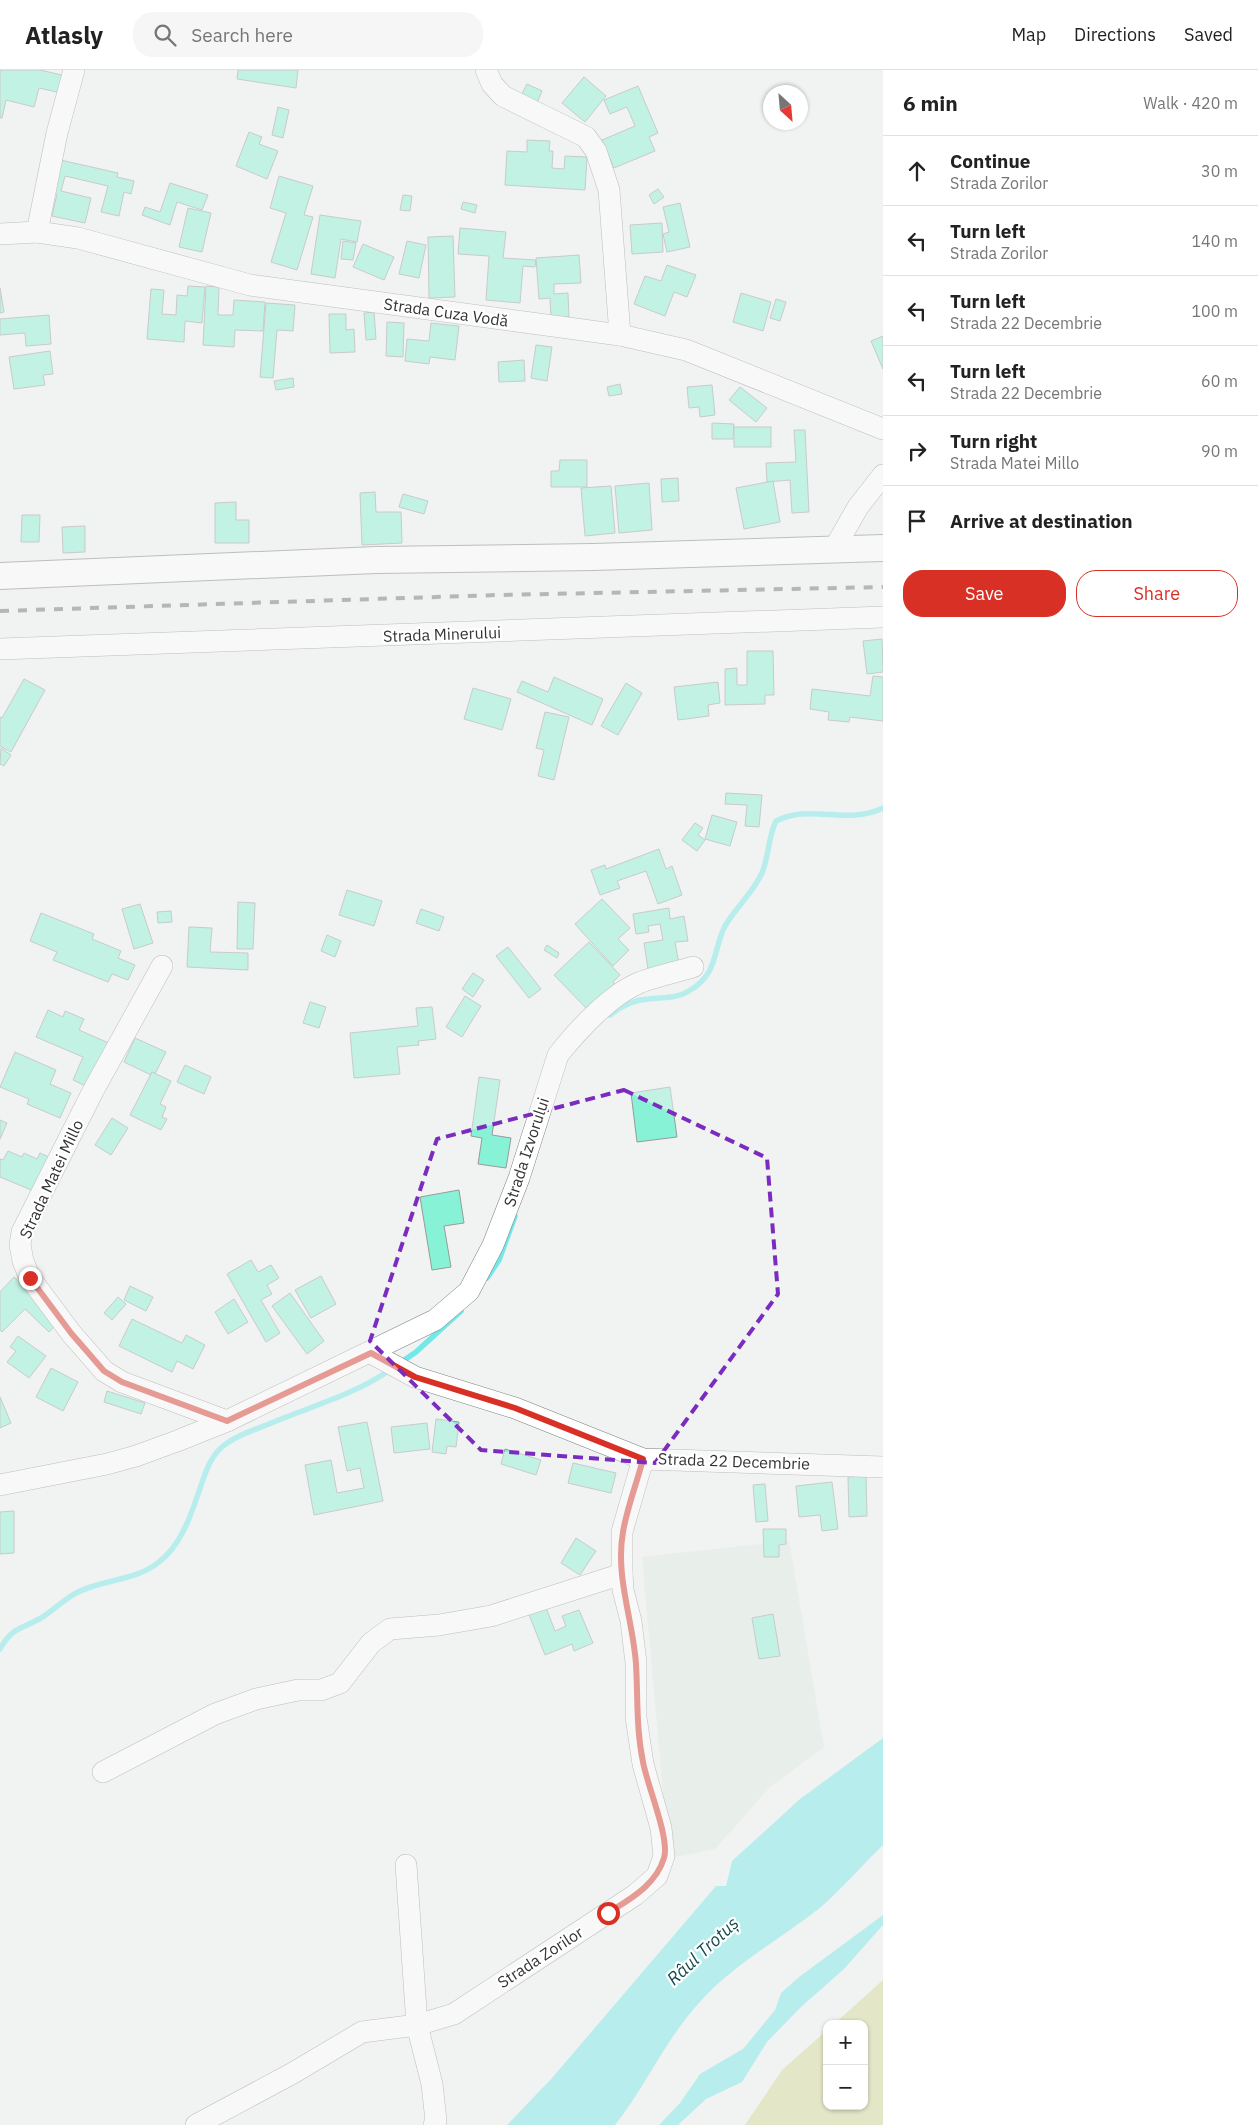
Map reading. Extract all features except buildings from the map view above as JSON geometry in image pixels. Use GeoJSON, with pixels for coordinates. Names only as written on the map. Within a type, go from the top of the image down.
{"type":"FeatureCollection","features":[{"type":"Feature","properties":{"kind":"main road"},"geometry":{"type":"LineString","coordinates":[[0,576],[376,560],[593,557],[883,548]]}},
{"type":"Feature","properties":{"kind":"street"},"geometry":{"type":"LineString","coordinates":[[37,232],[57,133],[74,70]]}},
{"type":"Feature","properties":{"kind":"street"},"geometry":{"type":"LineString","coordinates":[[486,70],[492,84],[503,96],[586,136],[596,151],[609,190],[620,335]]}},
{"type":"Feature","properties":{"kind":"street","name":"Strada Cuza Vodă"},"geometry":{"type":"LineString","coordinates":[[0,234],[37,232],[78,238],[250,285],[620,335],[686,350],[883,428]]}},
{"type":"Feature","properties":{"kind":"street"},"geometry":{"type":"LineString","coordinates":[[834,549],[858,507],[883,475]]}},
{"type":"Feature","properties":{"kind":"street","name":"Strada Minerului"},"geometry":{"type":"LineString","coordinates":[[0,649],[883,617]]}},
{"type":"Feature","properties":{"kind":"street","name":"Strada Matei Millo"},"geometry":{"type":"LineString","coordinates":[[162,966],[93,1091],[22,1232],[20,1245],[23,1261],[30,1278],[71,1333],[104,1371],[122,1382],[227,1421]]}},
{"type":"Feature","properties":{"kind":"street","name":"Strada Izvorului"},"geometry":{"type":"LineString","coordinates":[[387,1362],[469,1292],[493,1245],[519,1178],[558,1055],[571,1039],[610,1002],[640,983],[693,966]]}},
{"type":"Feature","properties":{"kind":"street"},"geometry":{"type":"LineString","coordinates":[[0,1485],[71,1472],[136,1456],[387,1362]]}},
{"type":"Feature","properties":{"kind":"street","name":"Strada 22 Decembrie"},"geometry":{"type":"LineString","coordinates":[[387,1362],[415,1377],[515,1408],[643,1459],[883,1467]]}},
{"type":"Feature","properties":{"kind":"street","name":"Strada Zorilor"},"geometry":{"type":"LineString","coordinates":[[196,2125],[293,2073],[362,2032],[417,2025],[454,2014],[636,1895],[657,1876],[664,1856],[661,1828],[643,1764],[636,1717],[636,1664],[631,1621],[623,1590],[622,1574],[622,1532],[643,1459]]}},
{"type":"Feature","properties":{"kind":"street"},"geometry":{"type":"LineString","coordinates":[[103,1772],[214,1714],[256,1699],[298,1690],[322,1690],[340,1683],[371,1643],[390,1629],[439,1625],[491,1616],[622,1574]]}},
{"type":"Feature","properties":{"kind":"street"},"geometry":{"type":"LineString","coordinates":[[406,1865],[417,2025],[432,2084],[436,2121],[434,2125]]}},
{"type":"Feature","properties":{"kind":"highlighted area"},"geometry":{"type":"Polygon","coordinates":[[[624,1090],[767,1158],[778,1294],[655,1463],[481,1450],[370,1341],[437,1139],[624,1090]]]}},
{"type":"Feature","properties":{"kind":"shaded area"},"geometry":{"type":"Polygon","coordinates":[[[789,1541],[824,1747],[770,1787],[715,1849],[669,1858],[642,1557],[789,1541]]]}},
{"type":"Feature","properties":{"kind":"green space"},"geometry":{"type":"Polygon","coordinates":[[[883,1980],[883,2125],[745,2125],[782,2070],[823,2034],[823,2110],[868,2110],[868,2020],[838,2020],[883,1980]]]}},
{"type":"Feature","properties":{"kind":"water","name":"Râul Trotuș"},"geometry":{"type":"Polygon","coordinates":[[[883,1738],[883,1845],[821,1907],[742,1964],[712,1989],[676,2032],[615,2125],[507,2125],[552,2078],[716,1886],[726,1886],[732,1861],[800,1799],[883,1738]]]}},
{"type":"Feature","properties":{"kind":"water"},"geometry":{"type":"Polygon","coordinates":[[[883,1915],[883,1925],[844,1969],[801,2007],[767,2042],[742,2082],[706,2099],[678,2125],[659,2125],[680,2103],[700,2074],[743,2049],[775,2010],[781,1993],[799,1977],[883,1915]]]}},
{"type":"Feature","properties":{"kind":"waterway"},"geometry":{"type":"LineString","coordinates":[[610,1015],[633,1002],[684,994],[699,984],[705,977],[713,962],[725,926],[762,873],[771,833],[776,821],[802,814],[855,815],[883,808]]}},
{"type":"Feature","properties":{"kind":"waterway"},"geometry":{"type":"LineString","coordinates":[[487,1278],[499,1260],[515,1216]]}},
{"type":"Feature","properties":{"kind":"waterway"},"geometry":{"type":"LineString","coordinates":[[400,1363],[416,1352],[461,1311]]}},
{"type":"Feature","properties":{"kind":"waterway"},"geometry":{"type":"LineString","coordinates":[[0,1649],[13,1632],[41,1618],[78,1592],[140,1573],[159,1562],[178,1540],[188,1522],[213,1457],[227,1443],[251,1431],[362,1387],[390,1370]]}},
{"type":"Feature","properties":{"kind":"railway"},"geometry":{"type":"LineString","coordinates":[[0,611],[498,595],[883,587]]}},
{"type":"Feature","properties":{"kind":"route"},"geometry":{"type":"LineString","coordinates":[[30,1278],[88,1355],[104,1371],[122,1382],[227,1421],[371,1353],[415,1377],[515,1408],[643,1459],[622,1532],[622,1574],[623,1590],[631,1621],[636,1664],[636,1717],[643,1764],[661,1828],[664,1856],[657,1876],[636,1895],[608,1913]]}}]}
